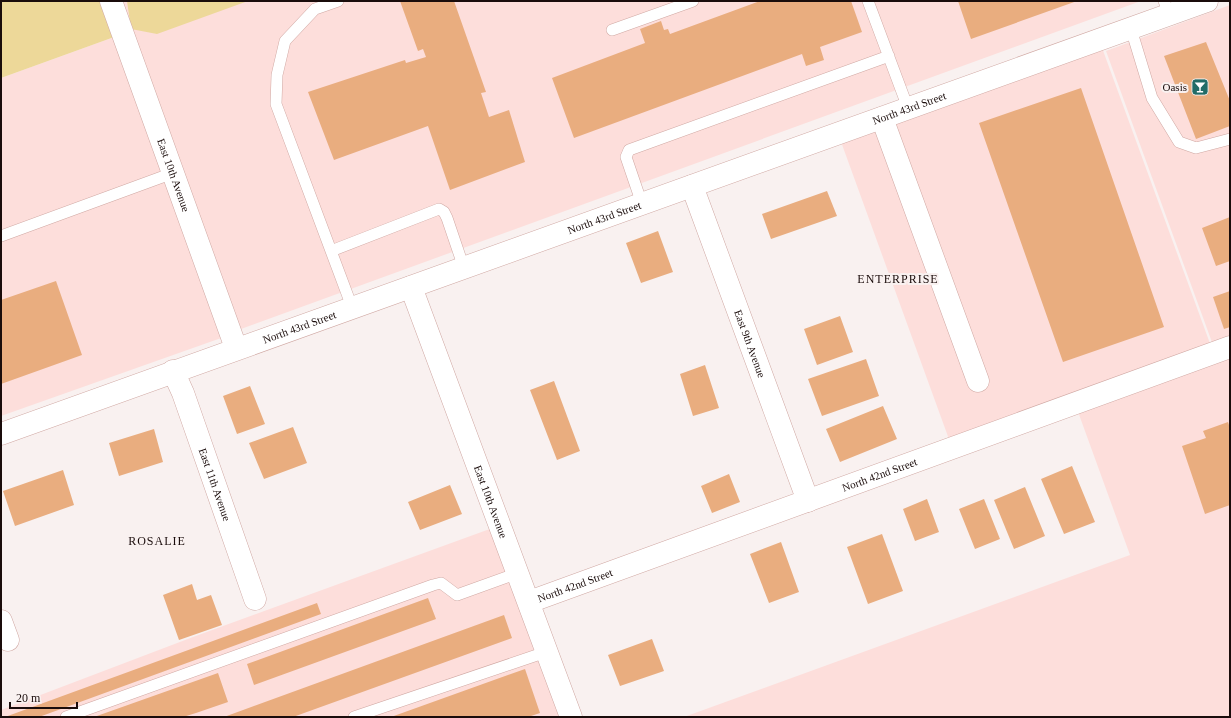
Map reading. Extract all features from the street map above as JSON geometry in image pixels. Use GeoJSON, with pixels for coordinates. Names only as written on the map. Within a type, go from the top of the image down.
{"type":"FeatureCollection","features":[{"type":"Feature","properties":{"kind":"street","name":"East 10th Avenue"},"geometry":{"type":"LineString","coordinates":[[110,1],[236,348]]}},
{"type":"Feature","properties":{"kind":"street","name":"North 43rd Street"},"geometry":{"type":"LineString","coordinates":[[1,434],[236,348],[411,287],[1131,29],[1167,8],[1207,1]]}},
{"type":"Feature","properties":{"kind":"street"},"geometry":{"type":"LineString","coordinates":[[882,118],[978,381]]}},
{"type":"Feature","properties":{"kind":"street","name":"East 9th Avenue"},"geometry":{"type":"LineString","coordinates":[[692,186],[808,501]]}},
{"type":"Feature","properties":{"kind":"street","name":"East 10th Avenue"},"geometry":{"type":"LineString","coordinates":[[411,287],[571,717]]}},
{"type":"Feature","properties":{"kind":"street","name":"North 42nd Street"},"geometry":{"type":"LineString","coordinates":[[529,602],[1230,347]]}},
{"type":"Feature","properties":{"kind":"street","name":"East 11th Avenue"},"geometry":{"type":"LineString","coordinates":[[173,371],[255,599]]}},
{"type":"Feature","properties":{"kind":"lane"},"geometry":{"type":"LineString","coordinates":[[338,1],[316,9],[285,41],[277,83],[276,104],[352,307]]}},
{"type":"Feature","properties":{"kind":"lane"},"geometry":{"type":"LineString","coordinates":[[612,30],[693,1]]}},
{"type":"Feature","properties":{"kind":"lane"},"geometry":{"type":"LineString","coordinates":[[868,1],[908,108]]}},
{"type":"Feature","properties":{"kind":"lane"},"geometry":{"type":"LineString","coordinates":[[1131,29],[1152,98],[1179,142],[1196,148],[1230,140]]}},
{"type":"Feature","properties":{"kind":"lane"},"geometry":{"type":"LineString","coordinates":[[642,204],[626,157],[629,150],[889,56]]}},
{"type":"Feature","properties":{"kind":"lane"},"geometry":{"type":"LineString","coordinates":[[1,236],[173,173]]}},
{"type":"Feature","properties":{"kind":"lane"},"geometry":{"type":"LineString","coordinates":[[331,251],[439,209],[444,212],[447,218],[464,268]]}},
{"type":"Feature","properties":{"kind":"lane"},"geometry":{"type":"LineString","coordinates":[[66,717],[434,585],[441,583],[458,595],[518,573]]}},
{"type":"Feature","properties":{"kind":"lane"},"geometry":{"type":"LineString","coordinates":[[354,717],[546,652]]}},
{"type":"Feature","properties":{"kind":"shaded area"},"geometry":{"type":"Polygon","coordinates":[[[1,1],[106,1],[117,36],[1,78],[1,1]]]}},
{"type":"Feature","properties":{"kind":"shaded area"},"geometry":{"type":"Polygon","coordinates":[[[122,1],[1141,1],[241,329],[122,1]]]}},
{"type":"Feature","properties":{"kind":"shaded area"},"geometry":{"type":"Polygon","coordinates":[[[127,1],[248,1],[157,34],[131,29],[127,1]]]}},
{"type":"Feature","properties":{"kind":"shaded area"},"geometry":{"type":"Polygon","coordinates":[[[1230,5],[1230,339],[1213,345],[1106,51],[1230,5]]]}},
{"type":"Feature","properties":{"kind":"shaded area"},"geometry":{"type":"Polygon","coordinates":[[[117,36],[224,337],[1,416],[1,78],[117,36]]]}},
{"type":"Feature","properties":{"kind":"shaded area"},"geometry":{"type":"Polygon","coordinates":[[[1101,45],[1212,349],[950,442],[840,139],[1101,45]]]}},
{"type":"Feature","properties":{"kind":"shaded area"},"geometry":{"type":"Polygon","coordinates":[[[1230,358],[1230,717],[684,717],[1130,555],[1077,409],[1230,358]]]}},
{"type":"Feature","properties":{"kind":"shaded area"},"geometry":{"type":"Polygon","coordinates":[[[498,526],[566,717],[1,717],[1,710],[193,637],[498,526]]]}},
{"type":"Feature","properties":{"kind":"building"},"geometry":{"type":"Polygon","coordinates":[[[400,1],[454,1],[486,92],[481,93],[489,117],[509,110],[525,162],[450,190],[428,126],[334,160],[308,92],[405,60],[406,63],[426,57],[423,49],[418,51],[400,1]]]}},
{"type":"Feature","properties":{"kind":"building"},"geometry":{"type":"Polygon","coordinates":[[[760,1],[851,1],[862,32],[820,47],[824,60],[806,66],[802,54],[574,138],[552,78],[645,43],[640,29],[661,21],[664,30],[668,29],[670,34],[760,1]]]}},
{"type":"Feature","properties":{"kind":"building"},"geometry":{"type":"Polygon","coordinates":[[[958,1],[1077,1],[971,39],[958,1]]]}},
{"type":"Feature","properties":{"kind":"building"},"geometry":{"type":"Polygon","coordinates":[[[1206,42],[1230,101],[1230,126],[1196,139],[1164,56],[1206,42]]]}},
{"type":"Feature","properties":{"kind":"building"},"geometry":{"type":"Polygon","coordinates":[[[1081,88],[1164,327],[1063,362],[979,123],[1081,88]]]}},
{"type":"Feature","properties":{"kind":"building"},"geometry":{"type":"Polygon","coordinates":[[[827,191],[837,216],[771,239],[762,214],[827,191]]]}},
{"type":"Feature","properties":{"kind":"building"},"geometry":{"type":"Polygon","coordinates":[[[1230,217],[1230,261],[1216,266],[1202,228],[1230,217]]]}},
{"type":"Feature","properties":{"kind":"building"},"geometry":{"type":"Polygon","coordinates":[[[658,231],[673,272],[641,283],[626,243],[658,231]]]}},
{"type":"Feature","properties":{"kind":"building"},"geometry":{"type":"Polygon","coordinates":[[[56,281],[82,355],[1,384],[1,300],[56,281]]]}},
{"type":"Feature","properties":{"kind":"building"},"geometry":{"type":"Polygon","coordinates":[[[1230,291],[1230,327],[1224,329],[1213,297],[1230,291]]]}},
{"type":"Feature","properties":{"kind":"building"},"geometry":{"type":"Polygon","coordinates":[[[840,316],[853,352],[817,365],[804,329],[840,316]]]}},
{"type":"Feature","properties":{"kind":"building"},"geometry":{"type":"Polygon","coordinates":[[[866,359],[879,396],[822,416],[808,379],[866,359]]]}},
{"type":"Feature","properties":{"kind":"building"},"geometry":{"type":"Polygon","coordinates":[[[705,365],[719,408],[693,416],[680,374],[705,365]]]}},
{"type":"Feature","properties":{"kind":"building"},"geometry":{"type":"Polygon","coordinates":[[[554,381],[580,451],[557,460],[530,390],[554,381]]]}},
{"type":"Feature","properties":{"kind":"building"},"geometry":{"type":"Polygon","coordinates":[[[250,386],[265,424],[237,434],[223,396],[250,386]]]}},
{"type":"Feature","properties":{"kind":"building"},"geometry":{"type":"Polygon","coordinates":[[[883,406],[897,439],[840,462],[826,429],[883,406]]]}},
{"type":"Feature","properties":{"kind":"building"},"geometry":{"type":"Polygon","coordinates":[[[1228,422],[1230,428],[1230,505],[1205,514],[1182,446],[1206,438],[1203,431],[1228,422]]]}},
{"type":"Feature","properties":{"kind":"building"},"geometry":{"type":"Polygon","coordinates":[[[293,427],[307,463],[264,479],[249,443],[293,427]]]}},
{"type":"Feature","properties":{"kind":"building"},"geometry":{"type":"Polygon","coordinates":[[[154,429],[163,462],[119,476],[109,443],[154,429]]]}},
{"type":"Feature","properties":{"kind":"building"},"geometry":{"type":"Polygon","coordinates":[[[1072,466],[1095,522],[1064,534],[1041,479],[1072,466]]]}},
{"type":"Feature","properties":{"kind":"building"},"geometry":{"type":"Polygon","coordinates":[[[63,470],[74,505],[15,526],[3,491],[63,470]]]}},
{"type":"Feature","properties":{"kind":"building"},"geometry":{"type":"Polygon","coordinates":[[[729,474],[740,502],[712,513],[701,486],[729,474]]]}},
{"type":"Feature","properties":{"kind":"building"},"geometry":{"type":"Polygon","coordinates":[[[450,485],[462,514],[420,530],[408,502],[450,485]]]}},
{"type":"Feature","properties":{"kind":"building"},"geometry":{"type":"Polygon","coordinates":[[[1025,487],[1045,536],[1014,549],[994,500],[1025,487]]]}},
{"type":"Feature","properties":{"kind":"building"},"geometry":{"type":"Polygon","coordinates":[[[927,499],[939,532],[915,541],[903,509],[927,499]]]}},
{"type":"Feature","properties":{"kind":"building"},"geometry":{"type":"Polygon","coordinates":[[[984,499],[1000,539],[975,549],[959,509],[984,499]]]}},
{"type":"Feature","properties":{"kind":"building"},"geometry":{"type":"Polygon","coordinates":[[[882,534],[903,591],[868,604],[847,547],[882,534]]]}},
{"type":"Feature","properties":{"kind":"building"},"geometry":{"type":"Polygon","coordinates":[[[781,542],[799,592],[769,603],[750,554],[781,542]]]}},
{"type":"Feature","properties":{"kind":"building"},"geometry":{"type":"Polygon","coordinates":[[[192,584],[197,600],[211,595],[222,625],[179,640],[163,595],[192,584]]]}},
{"type":"Feature","properties":{"kind":"building"},"geometry":{"type":"Polygon","coordinates":[[[428,598],[436,619],[254,685],[247,664],[428,598]]]}},
{"type":"Feature","properties":{"kind":"building"},"geometry":{"type":"Polygon","coordinates":[[[317,603],[321,614],[39,717],[5,717],[317,603]]]}},
{"type":"Feature","properties":{"kind":"building"},"geometry":{"type":"Polygon","coordinates":[[[504,615],[512,638],[293,717],[224,717],[504,615]]]}},
{"type":"Feature","properties":{"kind":"building"},"geometry":{"type":"Polygon","coordinates":[[[652,639],[664,671],[620,686],[608,655],[652,639]]]}},
{"type":"Feature","properties":{"kind":"building"},"geometry":{"type":"Polygon","coordinates":[[[525,669],[540,713],[528,717],[391,717],[525,669]]]}},
{"type":"Feature","properties":{"kind":"building"},"geometry":{"type":"Polygon","coordinates":[[[218,673],[228,702],[183,717],[94,717],[218,673]]]}},
{"type":"Feature","properties":{"kind":"place","name":"Oasis"},"geometry":{"type":"Point","coordinates":[1200,87]}},
{"type":"Feature","properties":{"kind":"district","name":"ENTERPRISE"},"geometry":{"type":"Point","coordinates":[898,279]}},
{"type":"Feature","properties":{"kind":"district","name":"ROSALIE"},"geometry":{"type":"Point","coordinates":[157,541]}}]}
